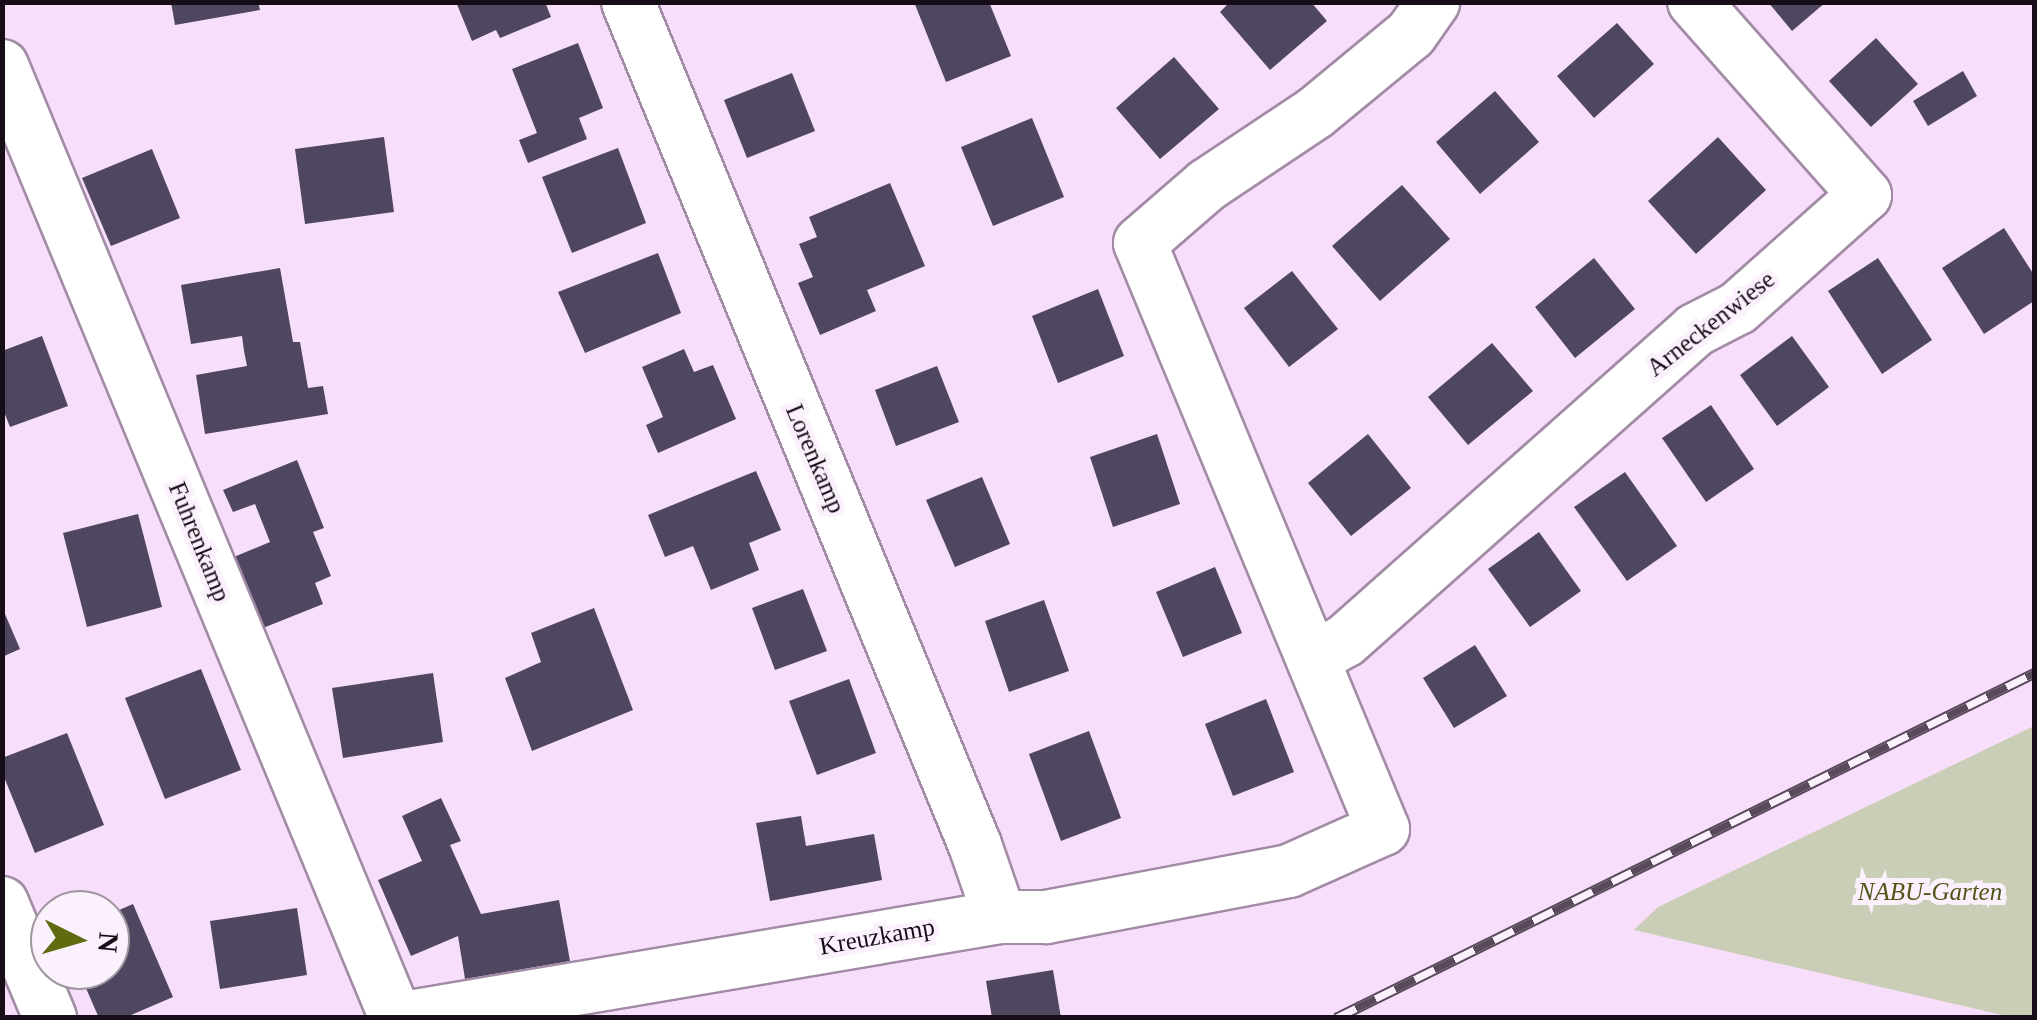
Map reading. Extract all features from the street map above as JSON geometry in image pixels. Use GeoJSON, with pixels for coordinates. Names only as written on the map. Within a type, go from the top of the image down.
{"type":"FeatureCollection","features":[{"type":"Feature","properties":{"kind":"street","name":"Lorenkamp"},"geometry":{"type":"LineString","coordinates":[[628,2],[976,845],[1000,916]]}},
{"type":"Feature","properties":{"kind":"street"},"geometry":{"type":"LineString","coordinates":[[1314,658],[1140,243],[1208,185],[1342,91],[1411,34],[1433,2]]}},
{"type":"Feature","properties":{"kind":"street","name":"Arneckenwiese"},"geometry":{"type":"LineString","coordinates":[[1314,658],[1345,641],[1694,330],[1738,308],[1866,195],[1694,2]]}},
{"type":"Feature","properties":{"kind":"street","name":"Fuhrenkamp"},"geometry":{"type":"LineString","coordinates":[[2,66],[396,1018]]}},
{"type":"Feature","properties":{"kind":"street","name":"Kreuzkamp"},"geometry":{"type":"LineString","coordinates":[[404,1018],[1000,916],[1046,917],[1270,874],[1346,847],[1383,829],[1314,658]]}},
{"type":"Feature","properties":{"kind":"street"},"geometry":{"type":"LineString","coordinates":[[2,904],[50,1018]]}},
{"type":"Feature","properties":{"kind":"green space","name":"NABU-Garten"},"geometry":{"type":"Polygon","coordinates":[[[2034,726],[2034,1017],[2011,1017],[1634,930],[1658,907],[2034,726]]]}},
{"type":"Feature","properties":{"kind":"building"},"geometry":{"type":"Polygon","coordinates":[[[171,2],[258,2],[260,10],[175,25],[171,2]]]}},
{"type":"Feature","properties":{"kind":"building"},"geometry":{"type":"Polygon","coordinates":[[[456,2],[545,2],[551,17],[500,38],[496,30],[472,41],[456,2]]]}},
{"type":"Feature","properties":{"kind":"building"},"geometry":{"type":"Polygon","coordinates":[[[914,2],[989,2],[1011,56],[946,82],[914,2]]]}},
{"type":"Feature","properties":{"kind":"building"},"geometry":{"type":"Polygon","coordinates":[[[1230,2],[1311,2],[1327,21],[1270,70],[1220,12],[1230,2]]]}},
{"type":"Feature","properties":{"kind":"building"},"geometry":{"type":"Polygon","coordinates":[[[1768,2],[1826,2],[1792,31],[1768,2]]]}},
{"type":"Feature","properties":{"kind":"building"},"geometry":{"type":"Polygon","coordinates":[[[1617,23],[1654,64],[1594,118],[1557,76],[1617,23]]]}},
{"type":"Feature","properties":{"kind":"building"},"geometry":{"type":"Polygon","coordinates":[[[1876,38],[1918,84],[1871,127],[1829,81],[1876,38]]]}},
{"type":"Feature","properties":{"kind":"building"},"geometry":{"type":"Polygon","coordinates":[[[578,43],[603,108],[579,118],[587,139],[528,163],[519,140],[537,133],[512,69],[578,43]]]}},
{"type":"Feature","properties":{"kind":"building"},"geometry":{"type":"Polygon","coordinates":[[[1174,57],[1219,109],[1160,159],[1116,108],[1174,57]]]}},
{"type":"Feature","properties":{"kind":"building"},"geometry":{"type":"Polygon","coordinates":[[[1963,71],[1977,96],[1928,126],[1913,101],[1963,71]]]}},
{"type":"Feature","properties":{"kind":"building"},"geometry":{"type":"Polygon","coordinates":[[[792,73],[815,131],[747,158],[724,100],[792,73]]]}},
{"type":"Feature","properties":{"kind":"building"},"geometry":{"type":"Polygon","coordinates":[[[1495,91],[1539,142],[1480,194],[1436,142],[1495,91]]]}},
{"type":"Feature","properties":{"kind":"building"},"geometry":{"type":"Polygon","coordinates":[[[1032,118],[1064,197],[993,226],[961,147],[1032,118]]]}},
{"type":"Feature","properties":{"kind":"building"},"geometry":{"type":"Polygon","coordinates":[[[384,137],[394,212],[305,224],[295,149],[384,137]]]}},
{"type":"Feature","properties":{"kind":"building"},"geometry":{"type":"Polygon","coordinates":[[[1718,137],[1766,190],[1696,254],[1648,201],[1718,137]]]}},
{"type":"Feature","properties":{"kind":"building"},"geometry":{"type":"Polygon","coordinates":[[[618,148],[646,223],[572,253],[542,177],[618,148]]]}},
{"type":"Feature","properties":{"kind":"building"},"geometry":{"type":"Polygon","coordinates":[[[152,149],[180,218],[111,246],[82,178],[152,149]]]}},
{"type":"Feature","properties":{"kind":"building"},"geometry":{"type":"Polygon","coordinates":[[[890,183],[925,266],[867,290],[876,311],[820,335],[798,283],[813,277],[799,244],[817,237],[809,217],[890,183]]]}},
{"type":"Feature","properties":{"kind":"building"},"geometry":{"type":"Polygon","coordinates":[[[1402,185],[1450,239],[1380,301],[1332,246],[1402,185]]]}},
{"type":"Feature","properties":{"kind":"building"},"geometry":{"type":"Polygon","coordinates":[[[2004,228],[2034,275],[2034,301],[1984,334],[1942,268],[2004,228]]]}},
{"type":"Feature","properties":{"kind":"building"},"geometry":{"type":"Polygon","coordinates":[[[658,253],[681,313],[585,353],[558,292],[658,253]]]}},
{"type":"Feature","properties":{"kind":"building"},"geometry":{"type":"Polygon","coordinates":[[[1594,258],[1635,309],[1575,358],[1535,307],[1594,258]]]}},
{"type":"Feature","properties":{"kind":"building"},"geometry":{"type":"Polygon","coordinates":[[[1878,258],[1932,340],[1882,374],[1828,291],[1878,258]]]}},
{"type":"Feature","properties":{"kind":"building"},"geometry":{"type":"Polygon","coordinates":[[[280,268],[293,342],[300,342],[308,388],[323,386],[328,414],[205,434],[196,375],[247,366],[242,336],[191,344],[181,285],[280,268]]]}},
{"type":"Feature","properties":{"kind":"building"},"geometry":{"type":"Polygon","coordinates":[[[1292,271],[1338,329],[1289,367],[1244,308],[1292,271]]]}},
{"type":"Feature","properties":{"kind":"building"},"geometry":{"type":"Polygon","coordinates":[[[1098,289],[1124,356],[1058,383],[1032,316],[1098,289]]]}},
{"type":"Feature","properties":{"kind":"building"},"geometry":{"type":"Polygon","coordinates":[[[42,336],[68,406],[10,427],[2,407],[2,351],[42,336]]]}},
{"type":"Feature","properties":{"kind":"building"},"geometry":{"type":"Polygon","coordinates":[[[1792,336],[1829,387],[1777,426],[1740,375],[1792,336]]]}},
{"type":"Feature","properties":{"kind":"building"},"geometry":{"type":"Polygon","coordinates":[[[1492,343],[1533,391],[1468,445],[1428,397],[1492,343]]]}},
{"type":"Feature","properties":{"kind":"building"},"geometry":{"type":"Polygon","coordinates":[[[684,349],[694,372],[713,365],[736,419],[658,453],[646,425],[663,417],[642,367],[684,349]]]}},
{"type":"Feature","properties":{"kind":"building"},"geometry":{"type":"Polygon","coordinates":[[[937,366],[959,422],[896,446],[875,390],[937,366]]]}},
{"type":"Feature","properties":{"kind":"building"},"geometry":{"type":"Polygon","coordinates":[[[1711,405],[1754,469],[1706,502],[1662,438],[1711,405]]]}},
{"type":"Feature","properties":{"kind":"building"},"geometry":{"type":"Polygon","coordinates":[[[1157,434],[1180,504],[1113,527],[1090,457],[1157,434]]]}},
{"type":"Feature","properties":{"kind":"building"},"geometry":{"type":"Polygon","coordinates":[[[1368,434],[1411,488],[1351,536],[1308,483],[1368,434]]]}},
{"type":"Feature","properties":{"kind":"building"},"geometry":{"type":"Polygon","coordinates":[[[297,460],[324,528],[313,532],[331,576],[315,583],[323,604],[263,628],[234,557],[270,542],[255,504],[233,512],[223,490],[297,460]]]}},
{"type":"Feature","properties":{"kind":"building"},"geometry":{"type":"Polygon","coordinates":[[[756,471],[781,530],[749,543],[759,570],[711,590],[693,546],[665,557],[648,515],[756,471]]]}},
{"type":"Feature","properties":{"kind":"building"},"geometry":{"type":"Polygon","coordinates":[[[1625,472],[1677,546],[1627,581],[1574,507],[1625,472]]]}},
{"type":"Feature","properties":{"kind":"building"},"geometry":{"type":"Polygon","coordinates":[[[982,477],[1010,544],[955,567],[926,500],[982,477]]]}},
{"type":"Feature","properties":{"kind":"building"},"geometry":{"type":"Polygon","coordinates":[[[138,514],[162,607],[87,627],[63,533],[138,514]]]}},
{"type":"Feature","properties":{"kind":"building"},"geometry":{"type":"Polygon","coordinates":[[[1539,532],[1581,591],[1530,627],[1488,569],[1539,532]]]}},
{"type":"Feature","properties":{"kind":"building"},"geometry":{"type":"Polygon","coordinates":[[[1215,567],[1242,633],[1183,657],[1156,592],[1215,567]]]}},
{"type":"Feature","properties":{"kind":"building"},"geometry":{"type":"Polygon","coordinates":[[[803,589],[827,651],[775,670],[752,608],[803,589]]]}},
{"type":"Feature","properties":{"kind":"building"},"geometry":{"type":"Polygon","coordinates":[[[1044,600],[1069,671],[1009,692],[985,621],[1044,600]]]}},
{"type":"Feature","properties":{"kind":"building"},"geometry":{"type":"Polygon","coordinates":[[[2,607],[20,649],[2,657],[2,607]]]}},
{"type":"Feature","properties":{"kind":"building"},"geometry":{"type":"Polygon","coordinates":[[[594,608],[633,710],[532,751],[505,678],[541,662],[531,633],[594,608]]]}},
{"type":"Feature","properties":{"kind":"building"},"geometry":{"type":"Polygon","coordinates":[[[1475,645],[1507,696],[1454,728],[1423,678],[1475,645]]]}},
{"type":"Feature","properties":{"kind":"building"},"geometry":{"type":"Polygon","coordinates":[[[201,669],[241,770],[165,799],[125,698],[201,669]]]}},
{"type":"Feature","properties":{"kind":"building"},"geometry":{"type":"Polygon","coordinates":[[[433,673],[443,742],[343,758],[332,688],[433,673]]]}},
{"type":"Feature","properties":{"kind":"building"},"geometry":{"type":"Polygon","coordinates":[[[849,679],[876,753],[817,775],[789,701],[849,679]]]}},
{"type":"Feature","properties":{"kind":"building"},"geometry":{"type":"Polygon","coordinates":[[[1266,699],[1294,772],[1233,796],[1205,724],[1266,699]]]}},
{"type":"Feature","properties":{"kind":"building"},"geometry":{"type":"Polygon","coordinates":[[[1089,731],[1121,818],[1061,841],[1029,754],[1089,731]]]}},
{"type":"Feature","properties":{"kind":"building"},"geometry":{"type":"Polygon","coordinates":[[[67,733],[104,825],[35,853],[2,772],[2,758],[67,733]]]}},
{"type":"Feature","properties":{"kind":"building"},"geometry":{"type":"Polygon","coordinates":[[[441,798],[461,841],[450,845],[481,914],[559,900],[570,961],[465,979],[458,936],[411,956],[378,880],[422,861],[402,816],[441,798]]]}},
{"type":"Feature","properties":{"kind":"building"},"geometry":{"type":"Polygon","coordinates":[[[801,816],[806,846],[874,834],[882,880],[770,901],[756,823],[801,816]]]}},
{"type":"Feature","properties":{"kind":"building"},"geometry":{"type":"Polygon","coordinates":[[[133,904],[173,997],[124,1018],[99,1018],[87,990],[130,990],[133,904]]]}},
{"type":"Feature","properties":{"kind":"building"},"geometry":{"type":"Polygon","coordinates":[[[297,908],[307,975],[220,989],[210,921],[297,908]]]}},
{"type":"Feature","properties":{"kind":"building"},"geometry":{"type":"Polygon","coordinates":[[[1053,970],[1061,1018],[992,1018],[986,981],[1053,970]]]}},
{"type":"Feature","properties":{"kind":"railway"},"geometry":{"type":"LineString","coordinates":[[1336,1018],[2034,673]]}}]}
